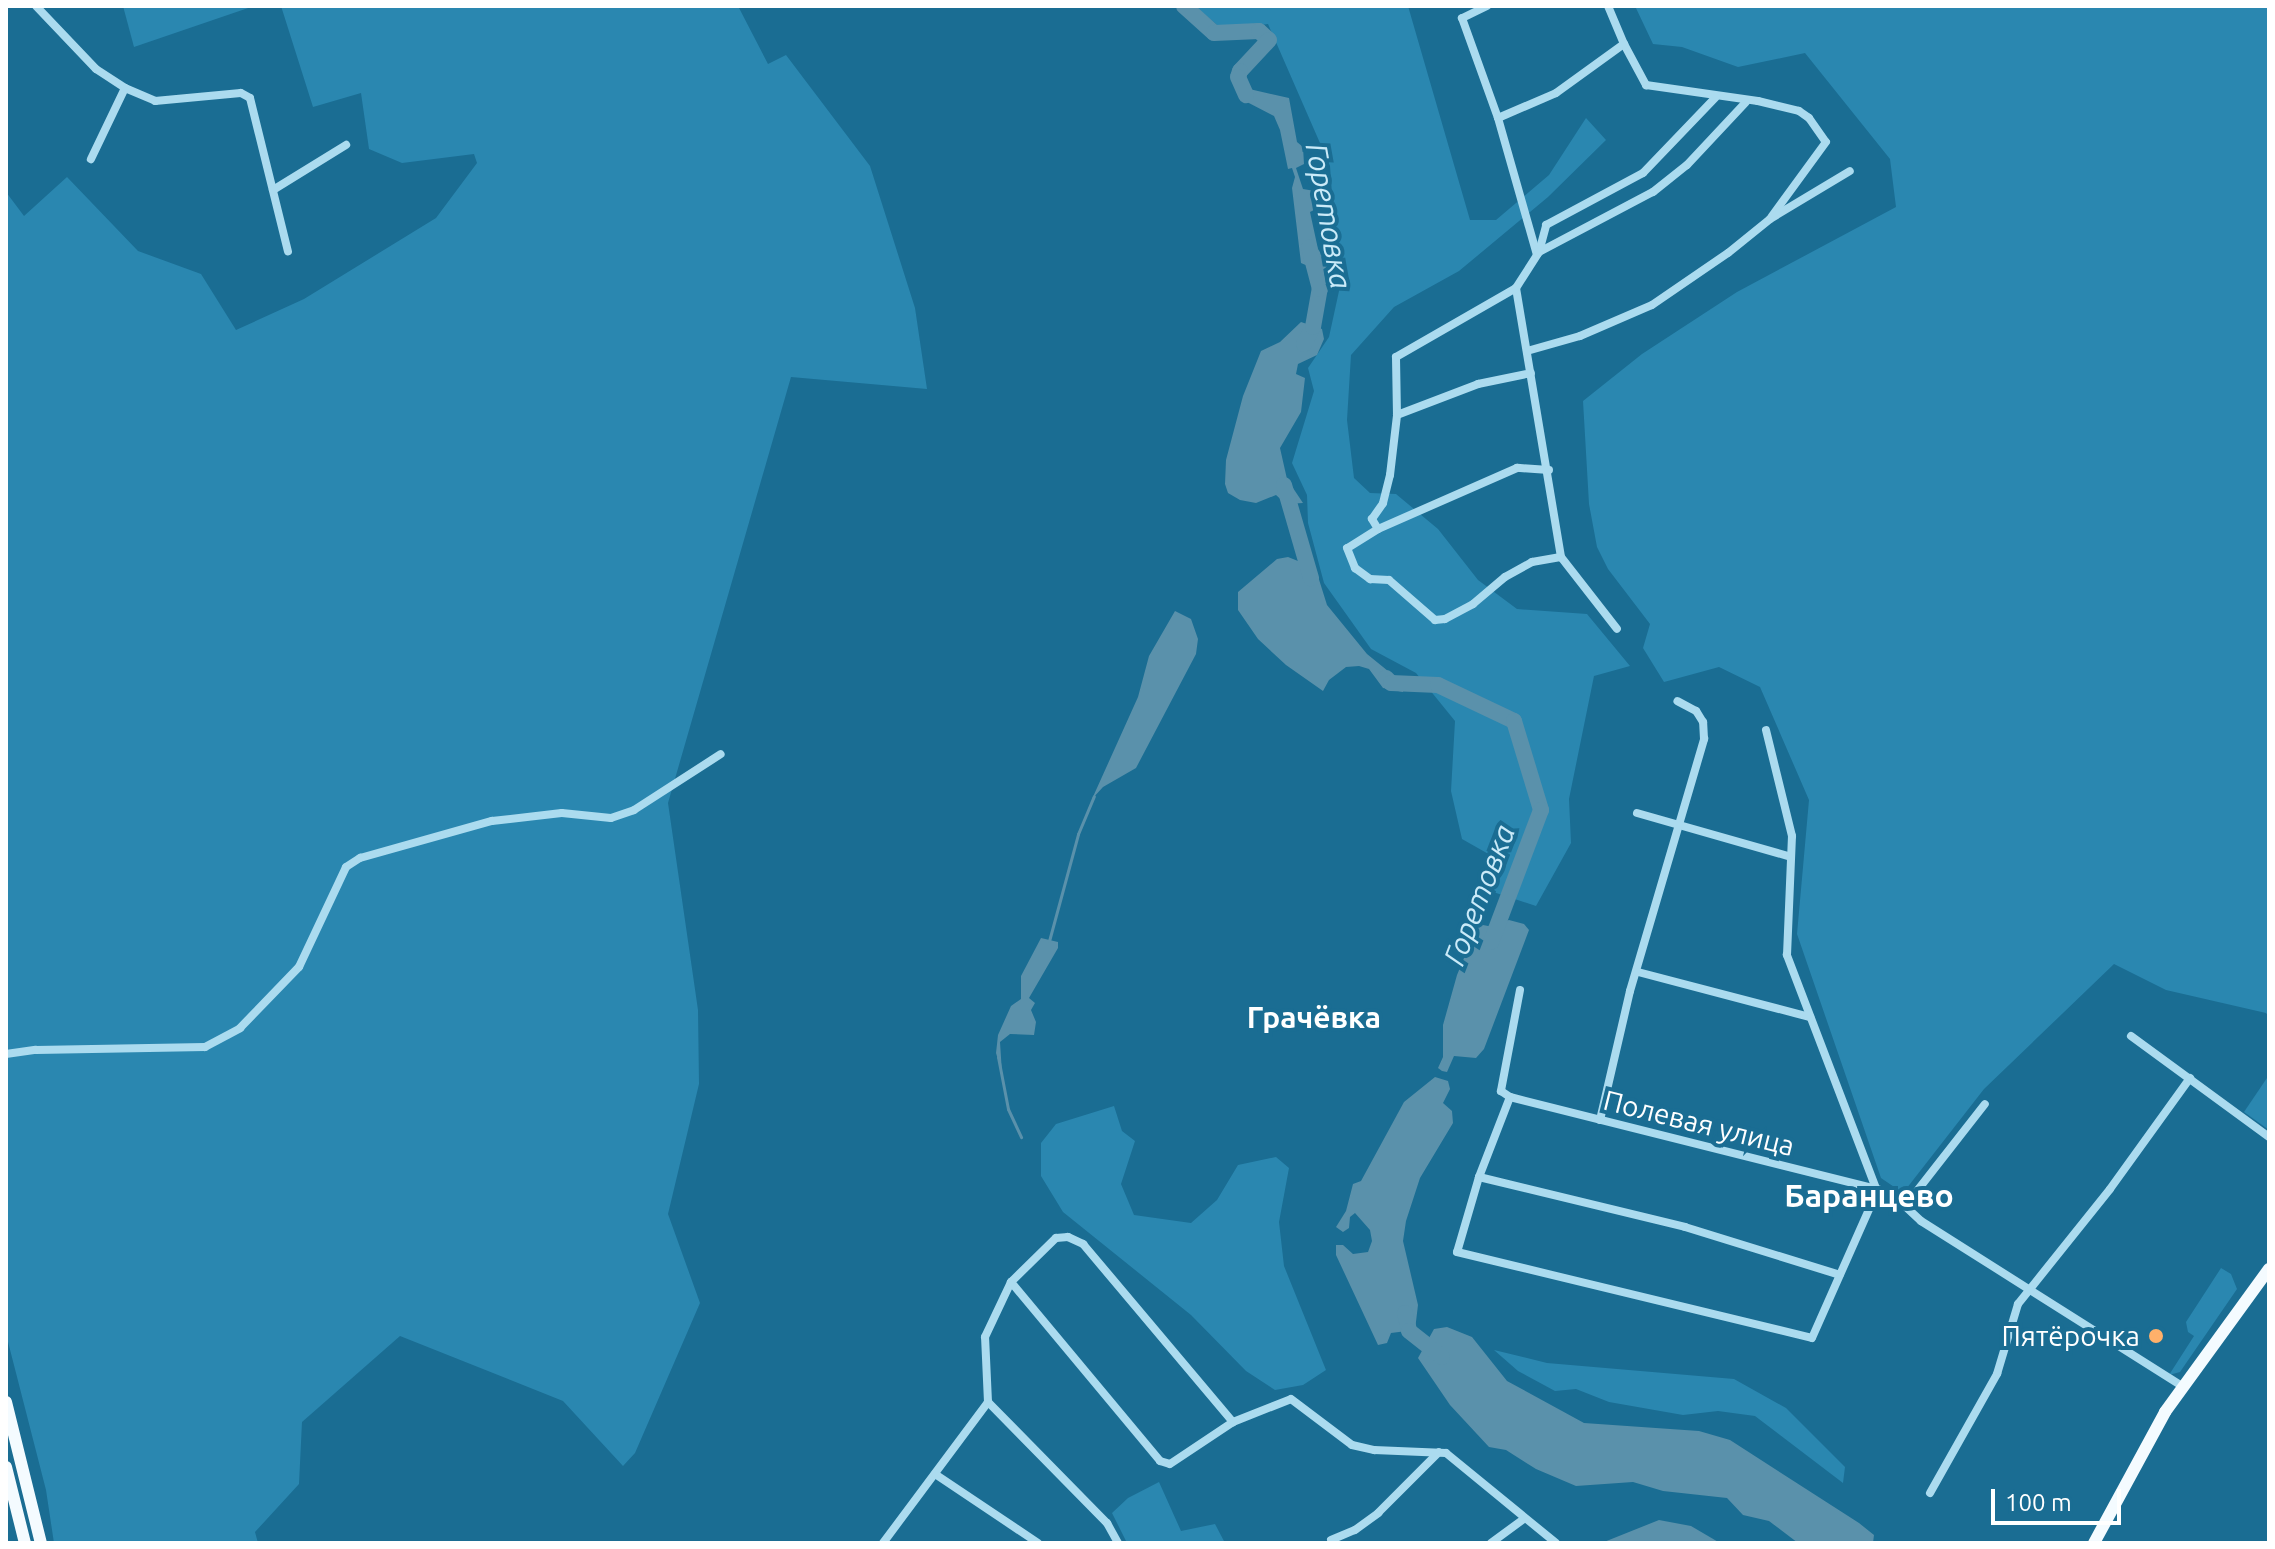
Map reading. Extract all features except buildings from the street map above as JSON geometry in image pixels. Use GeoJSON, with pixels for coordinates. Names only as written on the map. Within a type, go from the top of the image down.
{"type":"FeatureCollection","features":[{"type":"Feature","properties":{"kind":"main road"},"geometry":{"type":"LineString","coordinates":[[2094,1543],[2135,1463],[2182,1386],[2269,1269]]}},
{"type":"Feature","properties":{"kind":"main road"},"geometry":{"type":"LineString","coordinates":[[6,1402],[41,1543]]}},
{"type":"Feature","properties":{"kind":"main road"},"geometry":{"type":"LineString","coordinates":[[6,1467],[25,1543]]}},
{"type":"Feature","properties":{"kind":"street"},"geometry":{"type":"LineString","coordinates":[[36,6],[96,69],[125,88],[155,101],[241,93],[250,98],[288,251]]}},
{"type":"Feature","properties":{"kind":"street"},"geometry":{"type":"LineString","coordinates":[[1487,6],[1462,18],[1498,118],[1538,254]]}},
{"type":"Feature","properties":{"kind":"street"},"geometry":{"type":"LineString","coordinates":[[1608,6],[1646,85],[1799,111],[1809,118],[1826,142],[1770,219]]}},
{"type":"Feature","properties":{"kind":"street"},"geometry":{"type":"LineString","coordinates":[[1498,118],[1556,93],[1624,44]]}},
{"type":"Feature","properties":{"kind":"street"},"geometry":{"type":"LineString","coordinates":[[91,159],[125,88]]}},
{"type":"Feature","properties":{"kind":"street"},"geometry":{"type":"LineString","coordinates":[[1378,529],[1372,519],[1383,503],[1390,475],[1397,415],[1396,357],[1516,288],[1538,254],[1546,225],[1643,173],[1716,97]]}},
{"type":"Feature","properties":{"kind":"street"},"geometry":{"type":"LineString","coordinates":[[1538,254],[1653,192],[1687,165],[1746,102]]}},
{"type":"Feature","properties":{"kind":"street"},"geometry":{"type":"LineString","coordinates":[[273,190],[346,145]]}},
{"type":"Feature","properties":{"kind":"street"},"geometry":{"type":"LineString","coordinates":[[1527,351],[1580,336],[1652,305],[1728,253],[1770,219],[1850,171]]}},
{"type":"Feature","properties":{"kind":"street"},"geometry":{"type":"LineString","coordinates":[[1516,288],[1549,470],[1561,557],[1617,629]]}},
{"type":"Feature","properties":{"kind":"street"},"geometry":{"type":"LineString","coordinates":[[1397,415],[1478,384],[1531,373]]}},
{"type":"Feature","properties":{"kind":"street"},"geometry":{"type":"LineString","coordinates":[[1549,470],[1517,468],[1391,526],[1378,529],[1347,548],[1355,568],[1370,579],[1389,580],[1435,620],[1445,619],[1473,604],[1505,577],[1532,562],[1561,557]]}},
{"type":"Feature","properties":{"kind":"street"},"geometry":{"type":"LineString","coordinates":[[1600,1120],[1704,739],[1703,722],[1696,711],[1677,701]]}},
{"type":"Feature","properties":{"kind":"street"},"geometry":{"type":"LineString","coordinates":[[1520,990],[1501,1091],[1510,1097],[1479,1177],[1457,1252],[1812,1338],[1877,1191],[1787,955],[1792,836],[1766,730]]}},
{"type":"Feature","properties":{"kind":"street"},"geometry":{"type":"LineString","coordinates":[[6,1054],[36,1050],[205,1047],[240,1028],[299,967],[346,867],[360,858],[492,821],[562,813],[611,818],[634,810],[721,754]]}},
{"type":"Feature","properties":{"kind":"street"},"geometry":{"type":"LineString","coordinates":[[1637,813],[1791,857]]}},
{"type":"Feature","properties":{"kind":"street"},"geometry":{"type":"LineString","coordinates":[[1638,972],[1810,1017]]}},
{"type":"Feature","properties":{"kind":"street"},"geometry":{"type":"LineString","coordinates":[[2131,1036],[2269,1137]]}},
{"type":"Feature","properties":{"kind":"street"},"geometry":{"type":"LineString","coordinates":[[1930,1493],[1997,1374],[2018,1304],[2110,1189],[2190,1078]]}},
{"type":"Feature","properties":{"kind":"street","name":"Полевая улица"},"geometry":{"type":"LineString","coordinates":[[1510,1097],[1891,1193],[1921,1221],[2182,1386]]}},
{"type":"Feature","properties":{"kind":"street"},"geometry":{"type":"LineString","coordinates":[[1906,1205],[1985,1104]]}},
{"type":"Feature","properties":{"kind":"street"},"geometry":{"type":"LineString","coordinates":[[1479,1177],[1685,1227],[1840,1275]]}},
{"type":"Feature","properties":{"kind":"street"},"geometry":{"type":"LineString","coordinates":[[883,1543],[988,1402],[985,1337],[1011,1282],[1056,1238],[1068,1237],[1083,1244],[1233,1422]]}},
{"type":"Feature","properties":{"kind":"street"},"geometry":{"type":"LineString","coordinates":[[1011,1282],[1160,1461],[1170,1464],[1233,1422],[1291,1399],[1352,1445],[1374,1450],[1446,1453],[1556,1543]]}},
{"type":"Feature","properties":{"kind":"street"},"geometry":{"type":"LineString","coordinates":[[988,1402],[1107,1523],[1118,1543]]}},
{"type":"Feature","properties":{"kind":"street"},"geometry":{"type":"LineString","coordinates":[[1331,1540],[1355,1530],[1378,1513],[1439,1452]]}},
{"type":"Feature","properties":{"kind":"street"},"geometry":{"type":"LineString","coordinates":[[935,1474],[1038,1543]]}},
{"type":"Feature","properties":{"kind":"street"},"geometry":{"type":"LineString","coordinates":[[1491,1543],[1525,1518]]}},
{"type":"Feature","properties":{"kind":"shaded area"},"geometry":{"type":"Polygon","coordinates":[[[123,6],[254,6],[134,47],[123,6]]]}},
{"type":"Feature","properties":{"kind":"shaded area"},"geometry":{"type":"Polygon","coordinates":[[[281,6],[738,6],[768,64],[786,55],[870,166],[915,308],[927,389],[791,377],[668,803],[698,1010],[699,1084],[668,1214],[700,1303],[635,1453],[623,1466],[563,1401],[400,1336],[302,1422],[299,1484],[255,1532],[258,1543],[54,1543],[46,1490],[6,1334],[6,192],[24,216],[67,177],[138,251],[201,274],[236,330],[304,299],[436,218],[477,163],[474,154],[402,163],[369,149],[361,93],[313,107],[281,6]]]}},
{"type":"Feature","properties":{"kind":"shaded area"},"geometry":{"type":"Polygon","coordinates":[[[1195,6],[1408,6],[1470,220],[1496,220],[1549,175],[1586,118],[1606,140],[1548,197],[1459,271],[1394,307],[1351,355],[1347,420],[1354,478],[1370,493],[1396,494],[1438,529],[1478,580],[1517,609],[1587,614],[1630,666],[1594,676],[1569,799],[1571,843],[1536,906],[1487,890],[1499,860],[1462,839],[1451,791],[1455,721],[1416,673],[1371,649],[1324,583],[1308,523],[1307,495],[1292,463],[1314,391],[1308,368],[1329,337],[1339,291],[1330,166],[1268,24],[1223,30],[1195,6]]]}},
{"type":"Feature","properties":{"kind":"shaded area"},"geometry":{"type":"Polygon","coordinates":[[[1635,6],[2269,6],[2269,1017],[2266,1013],[2166,990],[2114,964],[1984,1089],[1903,1193],[1881,1178],[1797,934],[1809,800],[1760,687],[1719,667],[1664,682],[1643,648],[1650,624],[1608,569],[1597,547],[1589,504],[1583,401],[1642,354],[1737,292],[1896,207],[1890,159],[1805,53],[1738,67],[1682,47],[1653,44],[1635,6]]]}},
{"type":"Feature","properties":{"kind":"shaded area"},"geometry":{"type":"Polygon","coordinates":[[[1235,79],[1243,80],[1245,88],[1289,98],[1297,142],[1303,147],[1304,164],[1296,168],[1303,189],[1327,193],[1328,203],[1310,212],[1318,249],[1328,264],[1324,273],[1301,263],[1292,188],[1295,177],[1292,168],[1288,169],[1274,116],[1245,101],[1235,79]]]}},
{"type":"Feature","properties":{"kind":"shaded area"},"geometry":{"type":"Polygon","coordinates":[[[1301,322],[1322,329],[1324,339],[1317,355],[1298,364],[1296,374],[1305,378],[1301,412],[1280,448],[1287,479],[1303,503],[1286,504],[1276,495],[1256,503],[1240,500],[1228,493],[1225,484],[1226,460],[1243,396],[1261,351],[1280,342],[1301,322]]]}},
{"type":"Feature","properties":{"kind":"shaded area"},"geometry":{"type":"Polygon","coordinates":[[[1311,554],[1327,605],[1367,654],[1404,684],[1403,692],[1383,688],[1369,669],[1359,666],[1346,667],[1329,680],[1323,691],[1286,665],[1258,639],[1238,610],[1238,592],[1277,559],[1288,557],[1298,561],[1311,554]]]}},
{"type":"Feature","properties":{"kind":"shaded area"},"geometry":{"type":"Polygon","coordinates":[[[1175,611],[1191,619],[1198,639],[1196,654],[1136,768],[1103,787],[1092,799],[1138,697],[1149,656],[1175,611]]]}},
{"type":"Feature","properties":{"kind":"shaded area"},"geometry":{"type":"Polygon","coordinates":[[[1509,920],[1524,924],[1529,930],[1484,1049],[1476,1058],[1454,1056],[1447,1072],[1442,1071],[1438,1068],[1443,1057],[1443,1025],[1457,975],[1478,924],[1488,926],[1509,920]]]}},
{"type":"Feature","properties":{"kind":"shaded area"},"geometry":{"type":"Polygon","coordinates":[[[1041,938],[1058,942],[1058,948],[1029,998],[1035,1003],[1031,1010],[1036,1022],[1034,1035],[1010,1034],[1000,1042],[1002,1073],[996,1053],[998,1035],[1011,1006],[1021,999],[1021,976],[1041,938]]]}},
{"type":"Feature","properties":{"kind":"shaded area"},"geometry":{"type":"Polygon","coordinates":[[[2269,1075],[2269,1130],[2244,1112],[2269,1075]]]}},
{"type":"Feature","properties":{"kind":"shaded area"},"geometry":{"type":"Polygon","coordinates":[[[1435,1077],[1448,1081],[1450,1089],[1443,1103],[1452,1111],[1453,1123],[1420,1178],[1406,1221],[1403,1241],[1418,1305],[1415,1330],[1391,1333],[1387,1343],[1378,1345],[1336,1255],[1336,1245],[1343,1245],[1353,1254],[1368,1252],[1372,1241],[1370,1230],[1355,1213],[1350,1217],[1349,1228],[1343,1232],[1336,1227],[1346,1211],[1353,1184],[1361,1181],[1404,1102],[1435,1077]]]}},
{"type":"Feature","properties":{"kind":"shaded area"},"geometry":{"type":"Polygon","coordinates":[[[1114,1106],[1122,1131],[1135,1141],[1121,1184],[1134,1215],[1191,1223],[1217,1200],[1238,1165],[1276,1157],[1289,1168],[1279,1222],[1284,1266],[1326,1370],[1303,1385],[1275,1390],[1246,1371],[1191,1315],[1063,1212],[1041,1176],[1041,1143],[1056,1124],[1114,1106]]]}},
{"type":"Feature","properties":{"kind":"shaded area"},"geometry":{"type":"Polygon","coordinates":[[[2221,1268],[2231,1274],[2237,1289],[2180,1372],[2169,1375],[2194,1336],[2188,1332],[2186,1322],[2221,1268]]]}},
{"type":"Feature","properties":{"kind":"shaded area"},"geometry":{"type":"Polygon","coordinates":[[[1447,1327],[1472,1337],[1507,1381],[1584,1423],[1699,1431],[1730,1440],[1859,1523],[1874,1535],[1873,1543],[1798,1543],[1769,1521],[1743,1515],[1727,1498],[1663,1491],[1633,1482],[1576,1486],[1536,1469],[1506,1450],[1489,1447],[1450,1405],[1418,1358],[1434,1329],[1447,1327]]]}},
{"type":"Feature","properties":{"kind":"shaded area"},"geometry":{"type":"Polygon","coordinates":[[[1494,1350],[1547,1363],[1734,1379],[1786,1408],[1845,1467],[1843,1483],[1755,1416],[1718,1411],[1683,1415],[1609,1402],[1576,1389],[1555,1391],[1518,1371],[1494,1350]]]}},
{"type":"Feature","properties":{"kind":"shaded area"},"geometry":{"type":"Polygon","coordinates":[[[1159,1482],[1181,1531],[1215,1524],[1225,1543],[1127,1543],[1112,1513],[1128,1498],[1159,1482]]]}},
{"type":"Feature","properties":{"kind":"shaded area"},"geometry":{"type":"Polygon","coordinates":[[[1659,1520],[1691,1526],[1720,1543],[1604,1542],[1659,1520]]]}},
{"type":"Feature","properties":{"kind":"waterway","name":"Горетовка"},"geometry":{"type":"LineString","coordinates":[[1184,6],[1214,33],[1259,31],[1269,40],[1240,71],[1238,77],[1246,95]]}},
{"type":"Feature","properties":{"kind":"waterway","name":"Горетовка"},"geometry":{"type":"LineString","coordinates":[[1304,344],[1313,327],[1320,289],[1309,247]]}},
{"type":"Feature","properties":{"kind":"waterway","name":"Горетовка"},"geometry":{"type":"LineString","coordinates":[[1284,485],[1311,578]]}},
{"type":"Feature","properties":{"kind":"waterway","name":"Горетовка"},"geometry":{"type":"LineString","coordinates":[[1386,678],[1391,683],[1438,685],[1514,721],[1541,810],[1491,942]]}},
{"type":"Feature","properties":{"kind":"waterway"},"geometry":{"type":"LineString","coordinates":[[1049,941],[1078,834],[1094,796]]}},
{"type":"Feature","properties":{"kind":"waterway"},"geometry":{"type":"LineString","coordinates":[[998,1057],[1008,1109],[1021,1137]]}},
{"type":"Feature","properties":{"kind":"waterway","name":"Горетовка"},"geometry":{"type":"LineString","coordinates":[[1405,1313],[1409,1331],[1442,1357]]}},
{"type":"Feature","properties":{"kind":"place","name":"Пятёрочка"},"geometry":{"type":"Point","coordinates":[2156,1336]}},
{"type":"Feature","properties":{"kind":"district","name":"Грачёвка"},"geometry":{"type":"Point","coordinates":[1314,1017]}},
{"type":"Feature","properties":{"kind":"district","name":"Баранцево"},"geometry":{"type":"Point","coordinates":[1869,1195]}}]}
